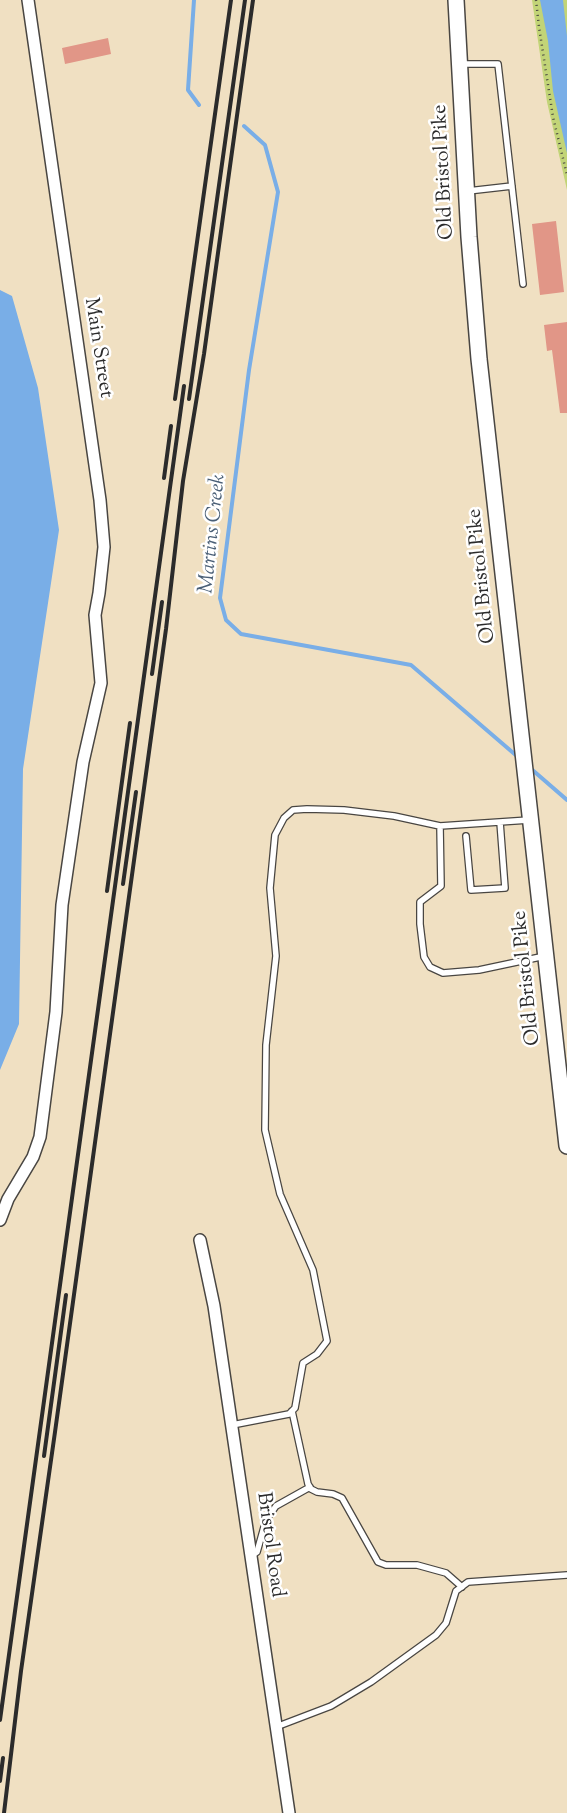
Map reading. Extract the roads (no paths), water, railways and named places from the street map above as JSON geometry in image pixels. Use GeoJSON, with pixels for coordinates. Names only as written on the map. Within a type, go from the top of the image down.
{"type":"FeatureCollection","features":[{"type":"Feature","properties":{"kind":"main road","name":"Old Bristol Pike"},"geometry":{"type":"LineString","coordinates":[[456,0],[466,192],[479,359],[567,1146]]}},
{"type":"Feature","properties":{"kind":"street","name":"Main Street"},"geometry":{"type":"LineString","coordinates":[[0,1220],[8,1199],[33,1157],[40,1137],[56,1012],[62,905],[82,762],[101,683],[95,615],[104,546],[100,500],[28,0]]}},
{"type":"Feature","properties":{"kind":"street","name":"Bristol Road"},"geometry":{"type":"LineString","coordinates":[[200,1240],[214,1306],[289,1813]]}},
{"type":"Feature","properties":{"kind":"lane"},"geometry":{"type":"LineString","coordinates":[[460,64],[498,64],[523,284]]}},
{"type":"Feature","properties":{"kind":"lane"},"geometry":{"type":"LineString","coordinates":[[466,192],[512,186]]}},
{"type":"Feature","properties":{"kind":"lane"},"geometry":{"type":"LineString","coordinates":[[232,1425],[284,1415],[292,1411],[295,1408],[303,1363],[316,1354],[327,1341],[313,1270],[280,1194],[265,1130],[266,1045],[276,956],[270,888],[275,835],[284,818],[293,810],[307,808],[394,816],[440,826],[531,820]]}},
{"type":"Feature","properties":{"kind":"lane"},"geometry":{"type":"LineString","coordinates":[[466,836],[471,890],[505,888],[500,822]]}},
{"type":"Feature","properties":{"kind":"lane"},"geometry":{"type":"LineString","coordinates":[[440,826],[441,886],[420,902],[420,924],[424,957],[430,967],[443,973],[479,970],[545,956]]}},
{"type":"Feature","properties":{"kind":"lane"},"geometry":{"type":"LineString","coordinates":[[292,1411],[310,1487],[317,1492],[333,1494],[342,1498],[378,1562],[386,1566],[417,1565],[446,1573],[462,1587]]}},
{"type":"Feature","properties":{"kind":"lane"},"geometry":{"type":"LineString","coordinates":[[251,1556],[257,1552],[266,1520],[276,1506],[310,1487]]}},
{"type":"Feature","properties":{"kind":"lane"},"geometry":{"type":"LineString","coordinates":[[276,1727],[331,1706],[370,1682],[436,1635],[446,1623],[456,1591],[468,1582],[567,1575]]}},
{"type":"Feature","properties":{"kind":"water"},"geometry":{"type":"Polygon","coordinates":[[[540,0],[563,0],[567,36],[567,153],[553,91],[548,41],[540,0]]]}},
{"type":"Feature","properties":{"kind":"water"},"geometry":{"type":"Polygon","coordinates":[[[0,290],[12,296],[38,388],[59,530],[23,769],[19,1024],[0,1070],[0,290]]]}},
{"type":"Feature","properties":{"kind":"waterway","name":"Martins Creek"},"geometry":{"type":"LineString","coordinates":[[194,0],[188,90],[199,105]]}},
{"type":"Feature","properties":{"kind":"waterway","name":"Martins Creek"},"geometry":{"type":"LineString","coordinates":[[244,126],[265,145],[278,192],[249,370],[220,598],[226,620],[241,634],[411,665],[518,757]]}},
{"type":"Feature","properties":{"kind":"waterway","name":"Martins Creek"},"geometry":{"type":"LineString","coordinates":[[529,767],[567,800]]}},
{"type":"Feature","properties":{"kind":"railway"},"geometry":{"type":"LineString","coordinates":[[175,399],[231,0]]}},
{"type":"Feature","properties":{"kind":"railway"},"geometry":{"type":"LineString","coordinates":[[189,399],[245,0]]}},
{"type":"Feature","properties":{"kind":"railway"},"geometry":{"type":"LineString","coordinates":[[4,1813],[21,1671],[166,629],[183,481],[204,354],[253,0]]}},
{"type":"Feature","properties":{"kind":"railway"},"geometry":{"type":"LineString","coordinates":[[0,1720],[184,386]]}},
{"type":"Feature","properties":{"kind":"railway"},"geometry":{"type":"LineString","coordinates":[[164,478],[171,426]]}},
{"type":"Feature","properties":{"kind":"railway"},"geometry":{"type":"LineString","coordinates":[[152,674],[162,602]]}},
{"type":"Feature","properties":{"kind":"railway"},"geometry":{"type":"LineString","coordinates":[[107,891],[130,723]]}},
{"type":"Feature","properties":{"kind":"railway"},"geometry":{"type":"LineString","coordinates":[[123,884],[136,792]]}},
{"type":"Feature","properties":{"kind":"railway"},"geometry":{"type":"LineString","coordinates":[[44,1456],[66,1295]]}},
{"type":"Feature","properties":{"kind":"railway"},"geometry":{"type":"LineString","coordinates":[[0,1781],[3,1758]]}}]}
